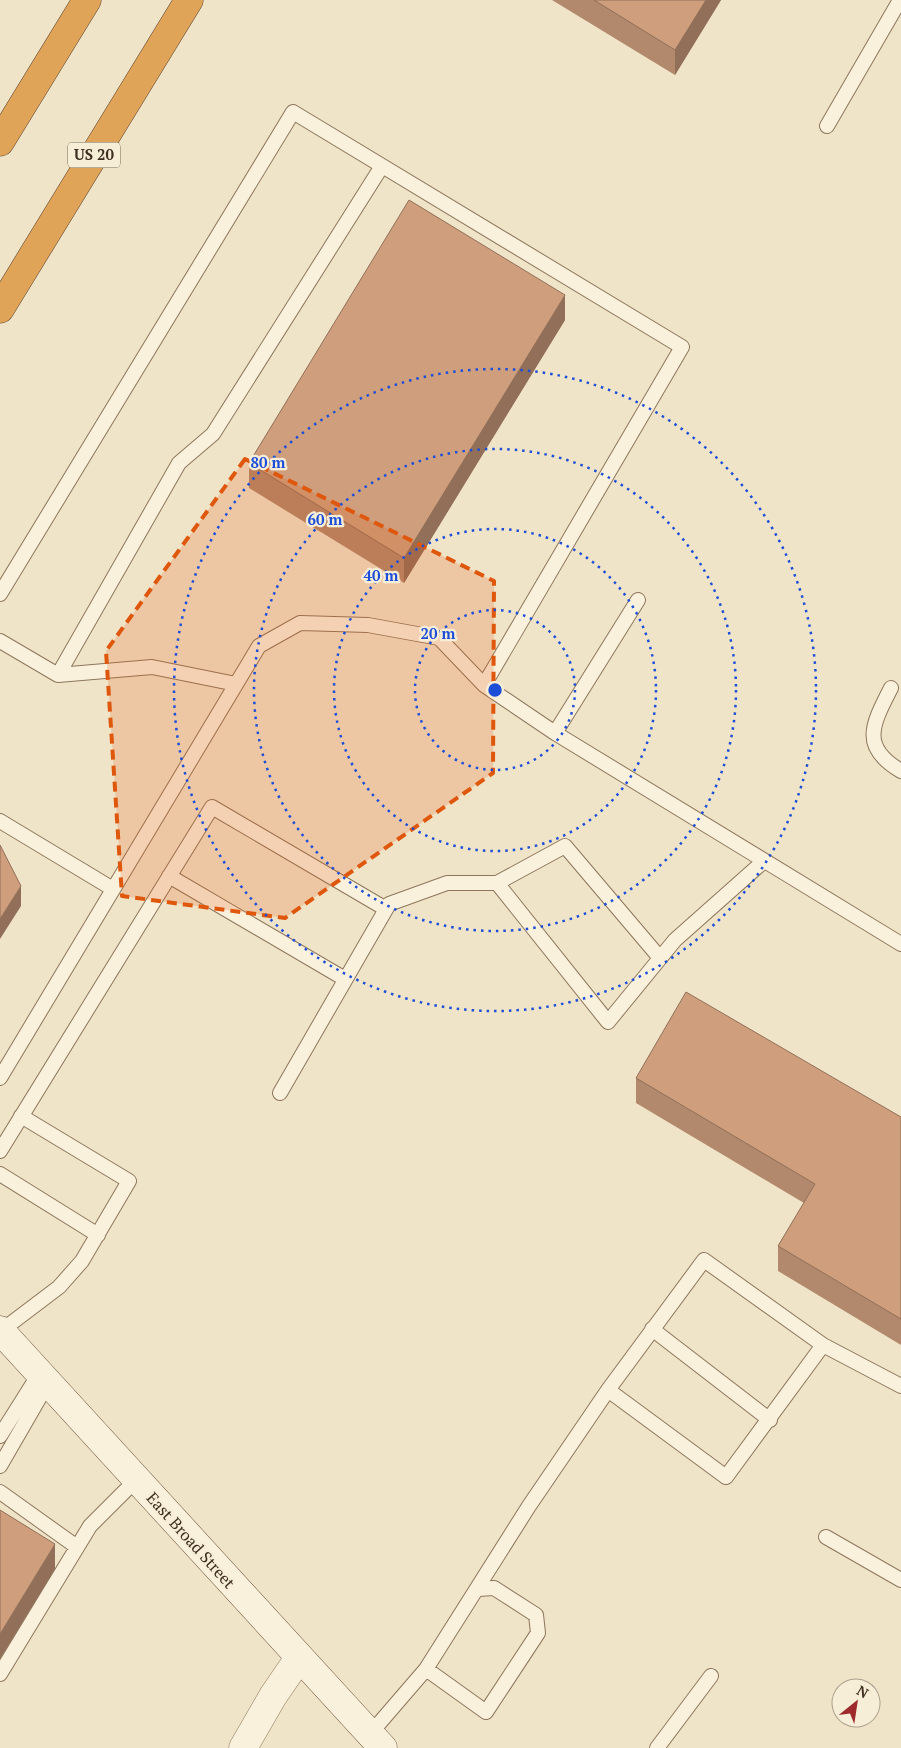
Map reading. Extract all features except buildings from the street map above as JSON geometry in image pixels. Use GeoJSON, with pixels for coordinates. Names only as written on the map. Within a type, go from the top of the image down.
{"type":"FeatureCollection","features":[{"type":"Feature","properties":{"kind":"highway"},"geometry":{"type":"LineString","coordinates":[[0,142],[87,0]]}},
{"type":"Feature","properties":{"kind":"highway","name":"US 20"},"geometry":{"type":"LineString","coordinates":[[0,309],[189,0]]}},
{"type":"Feature","properties":{"kind":"street","name":"East Broad Street"},"geometry":{"type":"LineString","coordinates":[[0,1331],[376,1741]]}},
{"type":"Feature","properties":{"kind":"street"},"geometry":{"type":"LineString","coordinates":[[244,1748],[273,1696],[299,1658]]}},
{"type":"Feature","properties":{"kind":"lane"},"geometry":{"type":"LineString","coordinates":[[827,126],[900,0]]}},
{"type":"Feature","properties":{"kind":"lane"},"geometry":{"type":"LineString","coordinates":[[0,594],[293,112],[682,347],[484,685]]}},
{"type":"Feature","properties":{"kind":"lane"},"geometry":{"type":"LineString","coordinates":[[58,675],[179,463],[213,434],[382,166]]}},
{"type":"Feature","properties":{"kind":"lane"},"geometry":{"type":"LineString","coordinates":[[555,733],[638,600]]}},
{"type":"Feature","properties":{"kind":"lane"},"geometry":{"type":"LineString","coordinates":[[0,1078],[259,646],[300,623],[368,625],[439,638],[484,685],[555,733],[901,944]]}},
{"type":"Feature","properties":{"kind":"lane"},"geometry":{"type":"LineString","coordinates":[[0,641],[58,675],[152,667],[236,684]]}},
{"type":"Feature","properties":{"kind":"lane"},"geometry":{"type":"LineString","coordinates":[[891,688],[880,710],[873,735],[879,756],[901,771]]}},
{"type":"Feature","properties":{"kind":"lane"},"geometry":{"type":"LineString","coordinates":[[0,1151],[212,807],[386,910]]}},
{"type":"Feature","properties":{"kind":"lane"},"geometry":{"type":"LineString","coordinates":[[0,821],[113,889]]}},
{"type":"Feature","properties":{"kind":"lane"},"geometry":{"type":"LineString","coordinates":[[280,1093],[389,904],[447,883],[497,883],[565,846],[660,958]]}},
{"type":"Feature","properties":{"kind":"lane"},"geometry":{"type":"LineString","coordinates":[[497,883],[608,1022],[675,940],[764,861]]}},
{"type":"Feature","properties":{"kind":"lane"},"geometry":{"type":"LineString","coordinates":[[169,876],[345,979]]}},
{"type":"Feature","properties":{"kind":"lane"},"geometry":{"type":"LineString","coordinates":[[0,1331],[59,1288],[82,1260],[129,1180],[21,1116]]}},
{"type":"Feature","properties":{"kind":"lane"},"geometry":{"type":"LineString","coordinates":[[0,1174],[98,1235]]}},
{"type":"Feature","properties":{"kind":"lane"},"geometry":{"type":"LineString","coordinates":[[376,1741],[426,1669],[529,1506],[608,1390],[704,1260],[823,1345],[901,1386]]}},
{"type":"Feature","properties":{"kind":"lane"},"geometry":{"type":"LineString","coordinates":[[652,1329],[770,1420]]}},
{"type":"Feature","properties":{"kind":"lane"},"geometry":{"type":"LineString","coordinates":[[608,1390],[726,1478],[823,1345]]}},
{"type":"Feature","properties":{"kind":"lane"},"geometry":{"type":"LineString","coordinates":[[0,1436],[44,1378]]}},
{"type":"Feature","properties":{"kind":"lane"},"geometry":{"type":"LineString","coordinates":[[0,1466],[44,1378]]}},
{"type":"Feature","properties":{"kind":"lane"},"geometry":{"type":"LineString","coordinates":[[0,1674],[90,1526],[136,1480]]}},
{"type":"Feature","properties":{"kind":"lane"},"geometry":{"type":"LineString","coordinates":[[0,1492],[77,1547]]}},
{"type":"Feature","properties":{"kind":"lane"},"geometry":{"type":"LineString","coordinates":[[826,1537],[901,1580]]}},
{"type":"Feature","properties":{"kind":"lane"},"geometry":{"type":"LineString","coordinates":[[426,1669],[486,1712],[538,1633],[536,1615],[494,1588],[478,1589]]}},
{"type":"Feature","properties":{"kind":"lane"},"geometry":{"type":"LineString","coordinates":[[657,1748],[710,1676]]}},
{"type":"Feature","properties":{"kind":"highlighted area"},"geometry":{"type":"Polygon","coordinates":[[[245,459],[494,581],[493,773],[285,918],[122,896],[106,651],[245,459]]]}}]}
